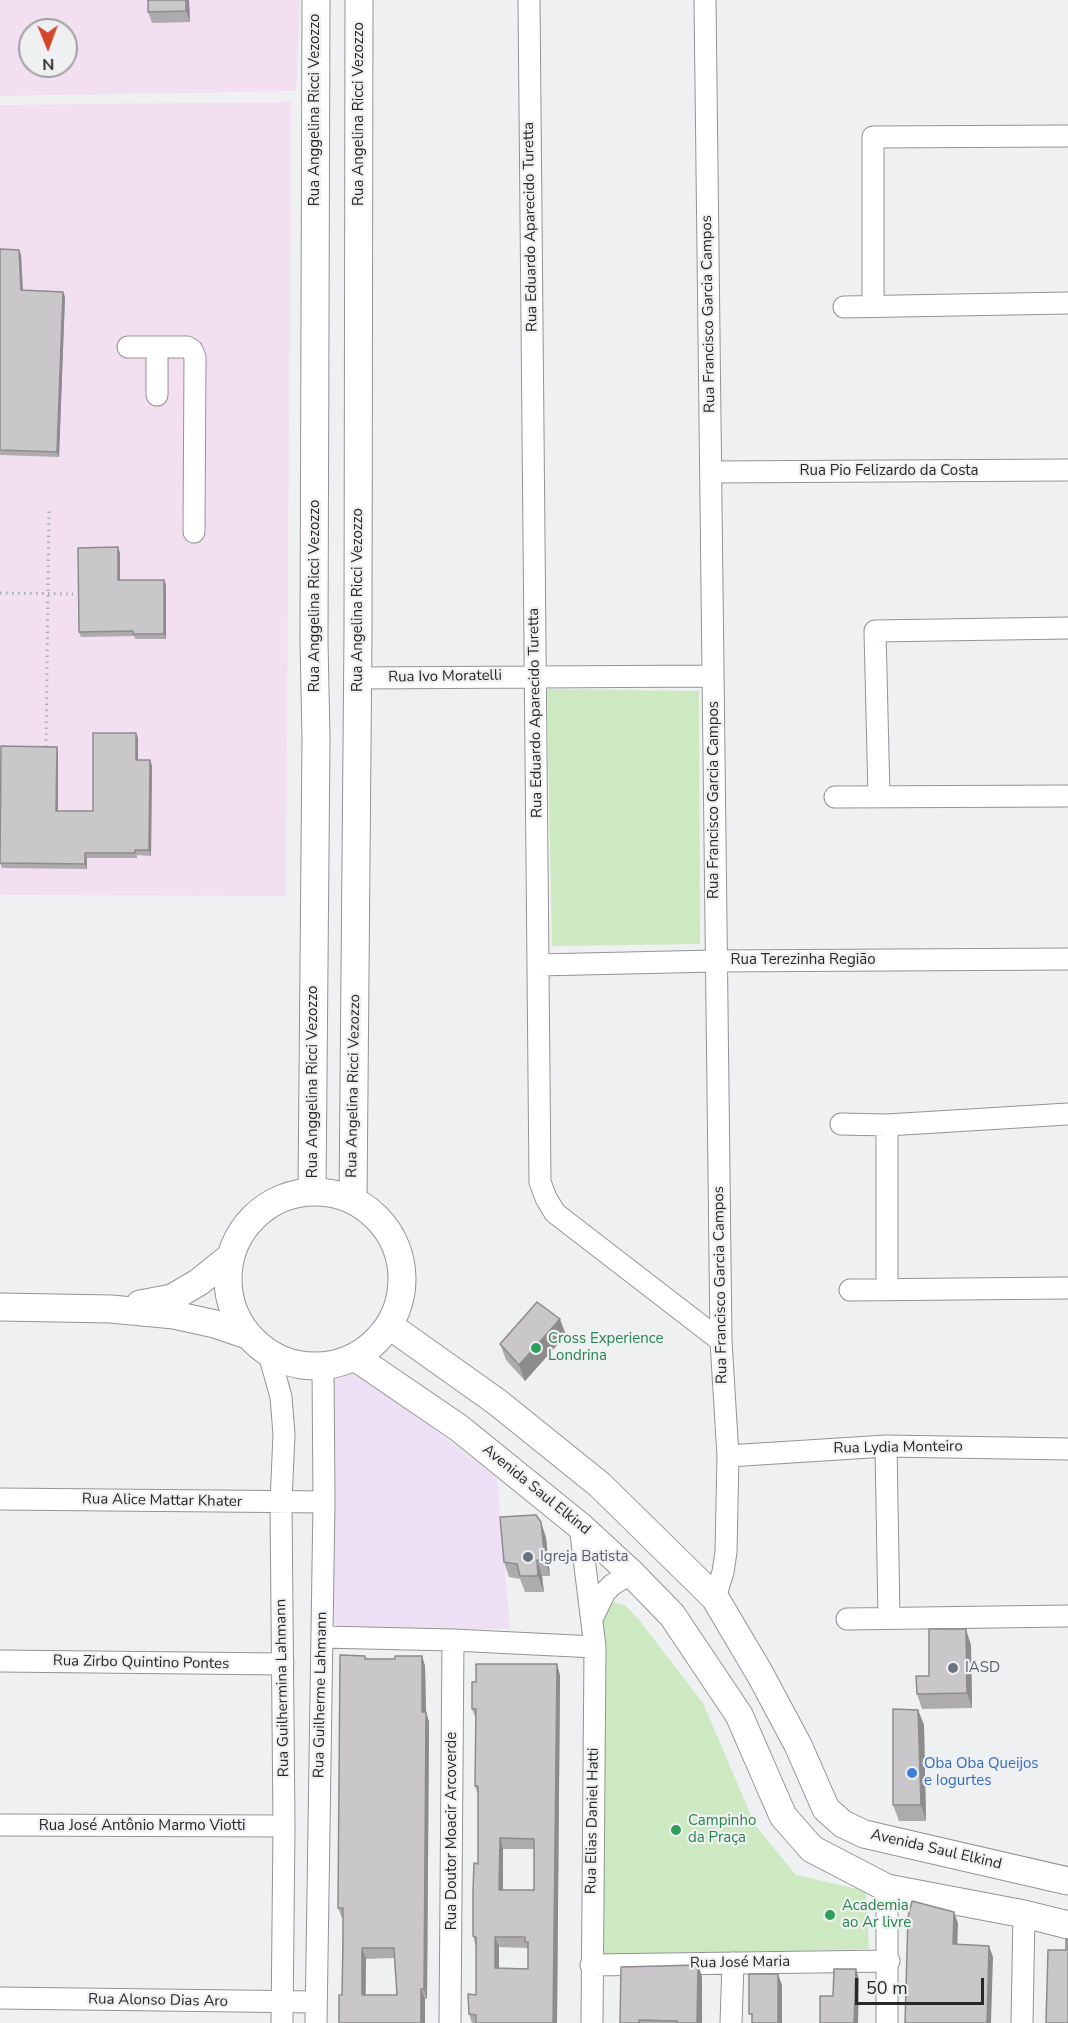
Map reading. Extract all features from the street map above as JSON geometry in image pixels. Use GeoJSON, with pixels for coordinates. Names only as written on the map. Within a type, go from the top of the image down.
{"type":"FeatureCollection","features":[{"type":"Feature","properties":{"kind":"main road","name":"Rua Anggelina Ricci Vezozzo"},"geometry":{"type":"LineString","coordinates":[[312,1191],[316,749],[314,633],[316,0]]}},
{"type":"Feature","properties":{"kind":"main road","name":"Rua Angelina Ricci Vezozzo"},"geometry":{"type":"LineString","coordinates":[[353,1200],[358,633],[359,0]]}},
{"type":"Feature","properties":{"kind":"main road"},"geometry":{"type":"LineString","coordinates":[[314,633],[358,633]]}},
{"type":"Feature","properties":{"kind":"main road"},"geometry":{"type":"LineString","coordinates":[[312,1191],[333,1193],[353,1200],[373,1213],[389,1232],[400,1254],[403,1279],[400,1303],[390,1326],[380,1338],[355,1357],[339,1364],[322,1366],[294,1364],[269,1354],[247,1335],[233,1312],[227,1284],[230,1257],[241,1231],[260,1210],[285,1197],[312,1191]]}},
{"type":"Feature","properties":{"kind":"main road"},"geometry":{"type":"LineString","coordinates":[[111,1309],[171,1298],[199,1282],[230,1257]]}},
{"type":"Feature","properties":{"kind":"main road"},"geometry":{"type":"LineString","coordinates":[[0,1307],[111,1309],[174,1315],[215,1324],[247,1335]]}},
{"type":"Feature","properties":{"kind":"main road","name":"Avenida Saul Elkind"},"geometry":{"type":"LineString","coordinates":[[390,1326],[497,1402],[600,1485],[715,1598],[760,1674],[798,1745],[826,1809],[843,1824],[864,1834],[1068,1881]]}},
{"type":"Feature","properties":{"kind":"main road","name":"Avenida Saul Elkind"},"geometry":{"type":"LineString","coordinates":[[355,1357],[459,1428],[580,1526],[631,1573],[672,1616],[739,1715],[783,1816],[813,1849],[887,1888],[1068,1924]]}},
{"type":"Feature","properties":{"kind":"main road"},"geometry":{"type":"LineString","coordinates":[[765,1776],[803,1757]]}},
{"type":"Feature","properties":{"kind":"street","name":"Rua Eduardo Aparecido Turetta"},"geometry":{"type":"LineString","coordinates":[[529,0],[540,1182],[555,1213],[721,1341]]}},
{"type":"Feature","properties":{"kind":"street","name":"Rua Francisco Garcia Campos"},"geometry":{"type":"LineString","coordinates":[[705,0],[721,1341],[728,1456],[726,1552],[715,1598]]}},
{"type":"Feature","properties":{"kind":"street"},"geometry":{"type":"LineString","coordinates":[[873,306],[873,137],[1068,136]]}},
{"type":"Feature","properties":{"kind":"street"},"geometry":{"type":"LineString","coordinates":[[844,307],[1068,303]]}},
{"type":"Feature","properties":{"kind":"street"},"geometry":{"type":"LineString","coordinates":[[128,347],[187,348],[192,350],[195,357],[194,532]]}},
{"type":"Feature","properties":{"kind":"street"},"geometry":{"type":"LineString","coordinates":[[157,347],[157,395]]}},
{"type":"Feature","properties":{"kind":"street","name":"Rua Pio Felizardo da Costa"},"geometry":{"type":"LineString","coordinates":[[711,472],[1068,470]]}},
{"type":"Feature","properties":{"kind":"street"},"geometry":{"type":"LineString","coordinates":[[879,796],[875,631],[1068,628]]}},
{"type":"Feature","properties":{"kind":"street","name":"Rua Ivo Moratelli"},"geometry":{"type":"LineString","coordinates":[[357,678],[713,676]]}},
{"type":"Feature","properties":{"kind":"street"},"geometry":{"type":"LineString","coordinates":[[836,797],[1068,796]]}},
{"type":"Feature","properties":{"kind":"street","name":"Rua Terezinha Região"},"geometry":{"type":"LineString","coordinates":[[538,964],[1068,959]]}},
{"type":"Feature","properties":{"kind":"street"},"geometry":{"type":"LineString","coordinates":[[841,1124],[887,1125],[1068,1114]]}},
{"type":"Feature","properties":{"kind":"street"},"geometry":{"type":"LineString","coordinates":[[887,1125],[887,1290]]}},
{"type":"Feature","properties":{"kind":"street"},"geometry":{"type":"LineString","coordinates":[[850,1290],[1068,1288]]}},
{"type":"Feature","properties":{"kind":"street","name":"Rua Guilhermina Lahmann"},"geometry":{"type":"LineString","coordinates":[[269,1354],[281,1397],[283,1425],[281,1503],[284,1826],[282,2013]]}},
{"type":"Feature","properties":{"kind":"street","name":"Rua Guilherme Lahmann"},"geometry":{"type":"LineString","coordinates":[[316,2023],[324,1502],[322,1366]]}},
{"type":"Feature","properties":{"kind":"street"},"geometry":{"type":"LineString","coordinates":[[886,1446],[889,1618]]}},
{"type":"Feature","properties":{"kind":"street","name":"Rua Lydia Monteiro"},"geometry":{"type":"LineString","coordinates":[[728,1456],[886,1446],[1068,1449]]}},
{"type":"Feature","properties":{"kind":"street","name":"Rua Alice Mattar Khater"},"geometry":{"type":"LineString","coordinates":[[0,1499],[324,1502]]}},
{"type":"Feature","properties":{"kind":"street","name":"Rua Elias Daniel Hatti"},"geometry":{"type":"LineString","coordinates":[[580,1526],[595,1647],[592,2023]]}},
{"type":"Feature","properties":{"kind":"street"},"geometry":{"type":"LineString","coordinates":[[592,1620],[605,1592],[631,1573]]}},
{"type":"Feature","properties":{"kind":"street"},"geometry":{"type":"LineString","coordinates":[[847,1619],[1068,1616]]}},
{"type":"Feature","properties":{"kind":"street"},"geometry":{"type":"LineString","coordinates":[[322,1637],[595,1647]]}},
{"type":"Feature","properties":{"kind":"street","name":"Rua Doutor Moacir Arcoverde"},"geometry":{"type":"LineString","coordinates":[[450,2023],[453,1640]]}},
{"type":"Feature","properties":{"kind":"street","name":"Rua Zirbo Quintino Pontes"},"geometry":{"type":"LineString","coordinates":[[0,1661],[283,1664]]}},
{"type":"Feature","properties":{"kind":"street","name":"Rua José Antônio Marmo Viotti"},"geometry":{"type":"LineString","coordinates":[[0,1825],[284,1826]]}},
{"type":"Feature","properties":{"kind":"street"},"geometry":{"type":"LineString","coordinates":[[887,1888],[888,2023]]}},
{"type":"Feature","properties":{"kind":"street"},"geometry":{"type":"LineString","coordinates":[[1022,2023],[1024,1914]]}},
{"type":"Feature","properties":{"kind":"street","name":"Rua José Maria"},"geometry":{"type":"LineString","coordinates":[[591,1965],[889,1962]]}},
{"type":"Feature","properties":{"kind":"street"},"geometry":{"type":"LineString","coordinates":[[731,2023],[733,1963]]}},
{"type":"Feature","properties":{"kind":"street","name":"Rua Alonso Dias Aro"},"geometry":{"type":"LineString","coordinates":[[0,1998],[282,2013],[316,2002]]}},
{"type":"Feature","properties":{"kind":"path"},"geometry":{"type":"LineString","coordinates":[[46,747],[50,508]]}},
{"type":"Feature","properties":{"kind":"path"},"geometry":{"type":"LineString","coordinates":[[0,593],[74,594]]}},
{"type":"Feature","properties":{"kind":"shaded area"},"geometry":{"type":"Polygon","coordinates":[[[0,0],[300,0],[296,91],[0,96],[0,0]]]}},
{"type":"Feature","properties":{"kind":"shaded area"},"geometry":{"type":"Polygon","coordinates":[[[291,102],[286,896],[0,895],[0,105],[291,102]]]}},
{"type":"Feature","properties":{"kind":"shaded area"},"geometry":{"type":"Polygon","coordinates":[[[355,1368],[497,1478],[510,1629],[333,1629],[331,1371],[355,1368]]]}},
{"type":"Feature","properties":{"kind":"green space"},"geometry":{"type":"Polygon","coordinates":[[[547,689],[699,691],[700,944],[552,946],[547,689]]]}},
{"type":"Feature","properties":{"kind":"green space"},"geometry":{"type":"Polygon","coordinates":[[[615,1602],[626,1606],[640,1621],[703,1703],[755,1825],[796,1875],[866,1891],[869,1949],[602,1956],[603,1606],[615,1602]]]}},
{"type":"Feature","properties":{"kind":"building"},"geometry":{"type":"Polygon","coordinates":[[[148,0],[186,0],[186,11],[148,12],[148,0]]]}},
{"type":"Feature","properties":{"kind":"building"},"geometry":{"type":"Polygon","coordinates":[[[0,249],[19,250],[21,290],[63,292],[57,452],[0,450],[0,249]]]}},
{"type":"Feature","properties":{"kind":"building"},"geometry":{"type":"Polygon","coordinates":[[[118,547],[118,580],[164,580],[164,634],[133,634],[133,631],[79,632],[78,548],[118,547]]]}},
{"type":"Feature","properties":{"kind":"building"},"geometry":{"type":"Polygon","coordinates":[[[93,733],[136,733],[136,760],[150,760],[149,850],[135,850],[135,853],[85,853],[85,864],[0,863],[1,746],[57,747],[56,811],[93,811],[93,733]]]}},
{"type":"Feature","properties":{"kind":"building"},"geometry":{"type":"Polygon","coordinates":[[[537,1302],[560,1319],[519,1365],[500,1344],[537,1302]]]}},
{"type":"Feature","properties":{"kind":"building","name":"Igreja Batista"},"geometry":{"type":"Polygon","coordinates":[[[536,1515],[541,1522],[545,1560],[537,1560],[538,1576],[520,1576],[517,1564],[504,1562],[500,1517],[536,1515]]]}},
{"type":"Feature","properties":{"kind":"building"},"geometry":{"type":"Polygon","coordinates":[[[929,1629],[966,1629],[967,1693],[917,1694],[916,1676],[929,1676],[929,1629]]]}},
{"type":"Feature","properties":{"kind":"building"},"geometry":{"type":"Polygon","coordinates":[[[340,1655],[365,1656],[365,1659],[422,1656],[422,1712],[426,1712],[424,1989],[421,1989],[421,2023],[339,2023],[339,1995],[342,1995],[343,1908],[338,1908],[340,1655]],[[362,1948],[362,1995],[397,1995],[394,1948],[362,1948]]]}},
{"type":"Feature","properties":{"kind":"building"},"geometry":{"type":"Polygon","coordinates":[[[476,1664],[557,1664],[553,2023],[476,2023],[476,2015],[469,2014],[468,1994],[476,1995],[473,1890],[474,1863],[478,1864],[478,1786],[475,1786],[476,1709],[472,1709],[472,1682],[476,1682],[476,1664]],[[500,1838],[499,1890],[534,1890],[534,1839],[500,1838]],[[495,1937],[495,1968],[528,1969],[528,1942],[525,1942],[525,1937],[495,1937]]]}},
{"type":"Feature","properties":{"kind":"building","name":"Oba Oba Queijos e Iogurtes"},"geometry":{"type":"Polygon","coordinates":[[[893,1709],[918,1710],[921,1805],[893,1805],[893,1709]]]}},
{"type":"Feature","properties":{"kind":"building"},"geometry":{"type":"Polygon","coordinates":[[[912,1901],[954,1912],[953,1944],[989,1946],[987,2023],[905,2023],[908,1917],[912,1901]]]}},
{"type":"Feature","properties":{"kind":"building"},"geometry":{"type":"Polygon","coordinates":[[[1066,1939],[1068,1939],[1068,2023],[1046,2023],[1048,1950],[1066,1950],[1066,1939]]]}},
{"type":"Feature","properties":{"kind":"building"},"geometry":{"type":"Polygon","coordinates":[[[698,1965],[697,2023],[639,2020],[639,2023],[620,2023],[621,1967],[698,1965]]]}},
{"type":"Feature","properties":{"kind":"building"},"geometry":{"type":"Polygon","coordinates":[[[834,1969],[856,1969],[854,2023],[820,2023],[820,1996],[833,1996],[834,1969]]]}},
{"type":"Feature","properties":{"kind":"building"},"geometry":{"type":"Polygon","coordinates":[[[749,1974],[778,1974],[778,2023],[752,2023],[752,2014],[749,2014],[749,1974]]]}},
{"type":"Feature","properties":{"kind":"place","name":"Cross Experience Londrina"},"geometry":{"type":"Point","coordinates":[536,1348]}},
{"type":"Feature","properties":{"kind":"place","name":"Igreja Batista"},"geometry":{"type":"Point","coordinates":[528,1557]}},
{"type":"Feature","properties":{"kind":"place","name":"IASD"},"geometry":{"type":"Point","coordinates":[953,1668]}},
{"type":"Feature","properties":{"kind":"place","name":"Oba Oba Queijos e Iogurtes"},"geometry":{"type":"Point","coordinates":[912,1773]}},
{"type":"Feature","properties":{"kind":"place","name":"Campinho da Praça"},"geometry":{"type":"Point","coordinates":[676,1830]}},
{"type":"Feature","properties":{"kind":"place","name":"Academia ao Ar livre"},"geometry":{"type":"Point","coordinates":[830,1915]}}]}
